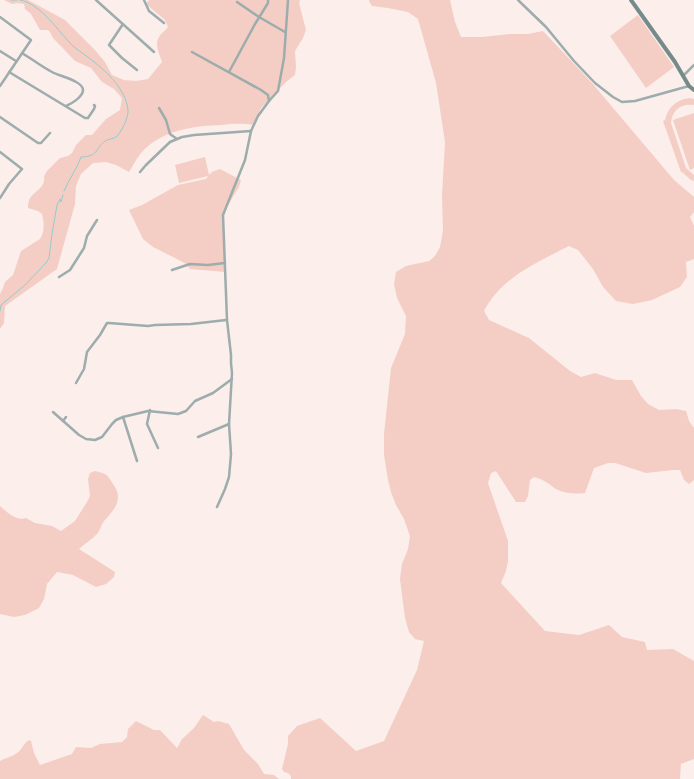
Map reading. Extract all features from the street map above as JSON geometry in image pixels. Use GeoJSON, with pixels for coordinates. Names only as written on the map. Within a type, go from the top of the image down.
{"type":"FeatureCollection","features":[{"type":"Feature","properties":{"kind":"street"},"geometry":{"type":"LineString","coordinates":[[96,0],[154,52]]}},
{"type":"Feature","properties":{"kind":"street"},"geometry":{"type":"LineString","coordinates":[[144,0],[149,11],[164,23]]}},
{"type":"Feature","properties":{"kind":"street"},"geometry":{"type":"LineString","coordinates":[[228,72],[268,0]]}},
{"type":"Feature","properties":{"kind":"street"},"geometry":{"type":"LineString","coordinates":[[216,506],[225,490],[229,477],[231,454],[229,424],[232,379],[227,320],[223,215],[245,160],[251,131],[256,120],[278,91],[288,0]]}},
{"type":"Feature","properties":{"kind":"street"},"geometry":{"type":"LineString","coordinates":[[518,0],[546,27],[591,79],[612,97],[622,102],[635,102],[689,86]]}},
{"type":"Feature","properties":{"kind":"street"},"geometry":{"type":"LineString","coordinates":[[631,0],[689,86],[694,90]]}},
{"type":"Feature","properties":{"kind":"street"},"geometry":{"type":"LineString","coordinates":[[238,2],[285,32]]}},
{"type":"Feature","properties":{"kind":"street"},"geometry":{"type":"LineString","coordinates":[[0,17],[31,40],[0,86]]}},
{"type":"Feature","properties":{"kind":"street"},"geometry":{"type":"LineString","coordinates":[[123,24],[109,44],[137,70]]}},
{"type":"Feature","properties":{"kind":"street"},"geometry":{"type":"LineString","coordinates":[[0,51],[16,61]]}},
{"type":"Feature","properties":{"kind":"street"},"geometry":{"type":"LineString","coordinates":[[192,52],[261,90],[268,95],[269,101]]}},
{"type":"Feature","properties":{"kind":"street"},"geometry":{"type":"LineString","coordinates":[[22,53],[53,73],[68,78],[81,86],[82,92],[75,101],[66,106]]}},
{"type":"Feature","properties":{"kind":"street"},"geometry":{"type":"LineString","coordinates":[[682,76],[694,65]]}},
{"type":"Feature","properties":{"kind":"street"},"geometry":{"type":"LineString","coordinates":[[8,72],[87,118],[94,109],[94,105]]}},
{"type":"Feature","properties":{"kind":"street"},"geometry":{"type":"LineString","coordinates":[[159,108],[166,120],[170,134],[177,139]]}},
{"type":"Feature","properties":{"kind":"street"},"geometry":{"type":"LineString","coordinates":[[0,117],[41,143],[50,133]]}},
{"type":"Feature","properties":{"kind":"street"},"geometry":{"type":"LineString","coordinates":[[140,172],[170,142],[177,139],[194,134],[251,131]]}},
{"type":"Feature","properties":{"kind":"street"},"geometry":{"type":"LineString","coordinates":[[0,152],[22,169],[0,198]]}},
{"type":"Feature","properties":{"kind":"street"},"geometry":{"type":"LineString","coordinates":[[59,277],[70,270],[84,248],[87,236],[97,220]]}},
{"type":"Feature","properties":{"kind":"street"},"geometry":{"type":"LineString","coordinates":[[172,270],[190,264],[208,265],[225,263]]}},
{"type":"Feature","properties":{"kind":"street"},"geometry":{"type":"LineString","coordinates":[[76,383],[84,369],[87,352],[107,323],[148,326],[227,320]]}},
{"type":"Feature","properties":{"kind":"street"},"geometry":{"type":"LineString","coordinates":[[58,410],[54,413],[79,435],[86,439],[94,440],[102,437],[112,424],[122,417],[150,410],[182,413],[195,401],[213,393],[232,379]]}},
{"type":"Feature","properties":{"kind":"street"},"geometry":{"type":"LineString","coordinates":[[150,410],[147,424],[158,448]]}},
{"type":"Feature","properties":{"kind":"street"},"geometry":{"type":"LineString","coordinates":[[63,420],[66,417]]}},
{"type":"Feature","properties":{"kind":"street"},"geometry":{"type":"LineString","coordinates":[[122,417],[136,462]]}},
{"type":"Feature","properties":{"kind":"street"},"geometry":{"type":"LineString","coordinates":[[198,437],[229,424]]}},
{"type":"Feature","properties":{"kind":"shaded area"},"geometry":{"type":"Polygon","coordinates":[[[4,0],[28,0],[65,20],[95,50],[105,62],[112,75],[124,80],[148,79],[162,62],[157,43],[168,27],[165,20],[146,4],[149,0],[300,0],[299,3],[306,30],[295,51],[295,75],[261,108],[253,125],[210,126],[178,131],[168,134],[150,145],[140,154],[129,172],[106,162],[93,163],[81,174],[76,186],[75,204],[57,269],[5,306],[4,323],[0,329],[0,294],[5,282],[13,275],[21,251],[40,239],[43,233],[42,214],[28,208],[30,198],[44,183],[44,176],[47,171],[60,158],[72,153],[76,145],[86,135],[92,135],[106,119],[120,110],[122,98],[114,89],[102,82],[91,68],[75,61],[48,30],[40,30],[31,14],[25,9],[24,4],[12,4],[4,0]]]}},
{"type":"Feature","properties":{"kind":"shaded area"},"geometry":{"type":"Polygon","coordinates":[[[369,0],[450,0],[461,37],[528,34],[543,31],[592,83],[674,180],[694,197],[694,212],[690,217],[694,226],[694,259],[686,262],[687,277],[680,287],[652,300],[633,304],[616,301],[603,287],[593,269],[578,250],[569,246],[532,265],[510,280],[491,299],[484,311],[489,320],[529,338],[570,371],[581,377],[595,373],[616,380],[632,380],[648,404],[659,410],[676,409],[686,411],[689,421],[694,428],[694,480],[689,484],[684,480],[680,470],[646,473],[615,463],[608,463],[594,468],[585,493],[563,492],[534,477],[530,480],[528,496],[525,502],[516,502],[496,471],[491,473],[488,483],[508,541],[508,561],[501,583],[545,631],[579,635],[609,625],[622,637],[645,642],[647,650],[673,649],[694,661],[694,759],[681,764],[680,779],[291,779],[291,776],[282,769],[288,736],[297,726],[320,718],[356,751],[384,741],[417,670],[424,641],[415,639],[409,632],[405,618],[400,579],[410,536],[391,492],[384,455],[384,434],[391,368],[405,334],[406,316],[397,298],[394,284],[396,272],[406,266],[429,261],[435,256],[440,247],[443,231],[442,196],[445,142],[436,83],[418,19],[408,12],[372,6],[369,0]]]}},
{"type":"Feature","properties":{"kind":"shaded area"},"geometry":{"type":"Polygon","coordinates":[[[638,15],[674,67],[646,88],[610,36],[638,15]]]}},
{"type":"Feature","properties":{"kind":"shaded area"},"geometry":{"type":"Polygon","coordinates":[[[694,99],[694,105],[685,105],[678,108],[673,114],[671,123],[686,168],[694,175],[694,181],[681,172],[663,121],[673,105],[680,100],[694,99]]]}},
{"type":"Feature","properties":{"kind":"shaded area"},"geometry":{"type":"Polygon","coordinates":[[[694,113],[694,168],[690,170],[673,120],[694,113]]]}},
{"type":"Feature","properties":{"kind":"shaded area"},"geometry":{"type":"Polygon","coordinates":[[[205,157],[209,175],[220,169],[241,180],[223,215],[225,272],[190,269],[186,264],[153,247],[143,239],[129,210],[178,185],[206,179],[208,176],[179,183],[175,165],[205,157]]]}},
{"type":"Feature","properties":{"kind":"shaded area"},"geometry":{"type":"Polygon","coordinates":[[[95,471],[108,476],[118,494],[117,504],[104,521],[98,533],[79,549],[115,572],[114,577],[106,584],[96,587],[73,575],[57,572],[47,584],[44,599],[39,608],[25,615],[14,617],[0,614],[0,506],[15,517],[26,518],[35,523],[52,526],[61,531],[75,521],[87,502],[90,496],[88,479],[90,473],[95,471]]]}},
{"type":"Feature","properties":{"kind":"shaded area"},"geometry":{"type":"Polygon","coordinates":[[[203,715],[214,722],[218,721],[229,724],[244,750],[258,764],[264,774],[274,775],[279,779],[0,779],[0,761],[13,756],[29,740],[40,765],[72,754],[76,747],[91,748],[100,744],[122,742],[127,737],[128,729],[136,721],[154,730],[160,730],[177,748],[182,739],[194,728],[203,715]]]}},
{"type":"Feature","properties":{"kind":"waterway"},"geometry":{"type":"LineString","coordinates":[[11,0],[17,0]]}},
{"type":"Feature","properties":{"kind":"waterway"},"geometry":{"type":"LineString","coordinates":[[20,0],[36,7],[74,47],[105,71],[120,89],[127,103],[127,117],[120,132],[116,137],[105,141],[94,154],[81,157],[64,191]]}},
{"type":"Feature","properties":{"kind":"waterway"},"geometry":{"type":"LineString","coordinates":[[0,311],[1,305],[25,285],[49,258],[57,205],[60,199],[61,202],[63,195]]}}]}
